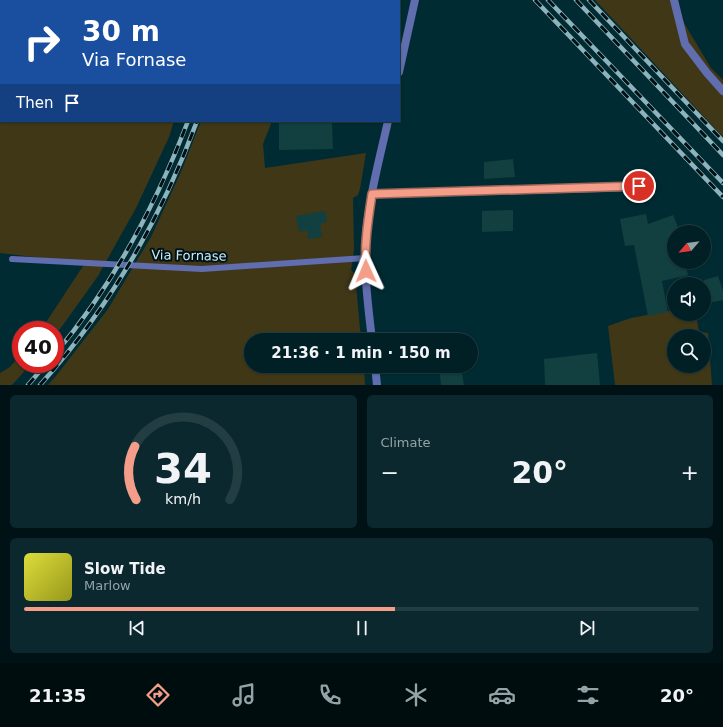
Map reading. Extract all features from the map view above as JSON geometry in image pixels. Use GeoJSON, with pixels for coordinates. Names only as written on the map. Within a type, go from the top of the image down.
{"type":"FeatureCollection","features":[{"type":"Feature","properties":{"kind":"street"},"geometry":{"type":"LineString","coordinates":[[400,68],[415,0]]}},
{"type":"Feature","properties":{"kind":"street"},"geometry":{"type":"LineString","coordinates":[[674,0],[685,44],[707,74],[723,91]]}},
{"type":"Feature","properties":{"kind":"street"},"geometry":{"type":"LineString","coordinates":[[371,333],[365,258],[366,232],[372,194],[388,122]]}},
{"type":"Feature","properties":{"kind":"street"},"geometry":{"type":"LineString","coordinates":[[372,194],[639,186]]}},
{"type":"Feature","properties":{"kind":"street"},"geometry":{"type":"LineString","coordinates":[[376,373],[377,385]]}},
{"type":"Feature","properties":{"kind":"lane","name":"Via Fornase"},"geometry":{"type":"LineString","coordinates":[[12,259],[202,269],[365,258]]}},
{"type":"Feature","properties":{"kind":"shaded area"},"geometry":{"type":"Polygon","coordinates":[[[595,0],[678,0],[681,18],[711,68],[723,80],[723,137],[595,0]]]}},
{"type":"Feature","properties":{"kind":"shaded area"},"geometry":{"type":"Polygon","coordinates":[[[0,122],[174,122],[169,137],[136,208],[98,276],[64,323],[64,321],[47,321],[85,263],[0,253],[0,122]]]}},
{"type":"Feature","properties":{"kind":"shaded area"},"geometry":{"type":"Polygon","coordinates":[[[201,122],[272,122],[263,144],[265,168],[366,153],[360,189],[358,195],[353,198],[354,250],[351,270],[355,274],[360,333],[244,333],[244,373],[364,373],[365,385],[48,385],[58,373],[64,373],[64,366],[108,309],[151,237],[181,172],[201,122]]]}},
{"type":"Feature","properties":{"kind":"shaded area"},"geometry":{"type":"Polygon","coordinates":[[[667,311],[667,321],[697,321],[698,329],[667,329],[667,373],[711,372],[712,385],[615,385],[608,326],[631,318],[667,311]]]}},
{"type":"Feature","properties":{"kind":"shaded area"},"geometry":{"type":"Polygon","coordinates":[[[12,365],[12,373],[23,373],[12,385],[0,385],[0,373],[12,365]]]}},
{"type":"Feature","properties":{"kind":"building"},"geometry":{"type":"Polygon","coordinates":[[[279,122],[332,122],[333,149],[279,150],[279,122]]]}},
{"type":"Feature","properties":{"kind":"building"},"geometry":{"type":"Polygon","coordinates":[[[513,159],[515,177],[484,179],[484,162],[513,159]]]}},
{"type":"Feature","properties":{"kind":"building"},"geometry":{"type":"Polygon","coordinates":[[[513,210],[513,231],[482,232],[482,211],[513,210]]]}},
{"type":"Feature","properties":{"kind":"building"},"geometry":{"type":"Polygon","coordinates":[[[325,211],[327,222],[320,224],[322,237],[308,239],[307,230],[299,232],[296,216],[325,211]]]}},
{"type":"Feature","properties":{"kind":"building"},"geometry":{"type":"Polygon","coordinates":[[[646,214],[648,224],[673,215],[677,225],[667,225],[667,269],[687,269],[688,275],[667,277],[667,280],[662,281],[667,312],[648,316],[634,245],[625,246],[620,219],[646,214]]]}},
{"type":"Feature","properties":{"kind":"building"},"geometry":{"type":"Polygon","coordinates":[[[718,276],[723,291],[723,300],[711,303],[711,278],[718,276]]]}},
{"type":"Feature","properties":{"kind":"building"},"geometry":{"type":"Polygon","coordinates":[[[597,353],[600,385],[545,385],[544,359],[597,353]]]}},
{"type":"Feature","properties":{"kind":"building"},"geometry":{"type":"Polygon","coordinates":[[[440,373],[462,373],[464,385],[441,385],[440,373]]]}},
{"type":"Feature","properties":{"kind":"railway"},"geometry":{"type":"LineString","coordinates":[[535,0],[723,197]]}},
{"type":"Feature","properties":{"kind":"railway"},"geometry":{"type":"LineString","coordinates":[[548,0],[723,183]]}},
{"type":"Feature","properties":{"kind":"railway"},"geometry":{"type":"LineString","coordinates":[[576,0],[723,155]]}},
{"type":"Feature","properties":{"kind":"railway"},"geometry":{"type":"LineString","coordinates":[[589,0],[723,141]]}},
{"type":"Feature","properties":{"kind":"railway"},"geometry":{"type":"LineString","coordinates":[[64,343],[96,300],[131,243],[162,183],[188,122]]}},
{"type":"Feature","properties":{"kind":"railway"},"geometry":{"type":"LineString","coordinates":[[40,385],[89,325],[131,260],[167,193],[197,122]]}},
{"type":"Feature","properties":{"kind":"railway"},"geometry":{"type":"LineString","coordinates":[[28,385],[38,373]]}},
{"type":"Feature","properties":{"kind":"route"},"geometry":{"type":"LineString","coordinates":[[366,271],[366,232],[372,194],[639,186]]}}]}
